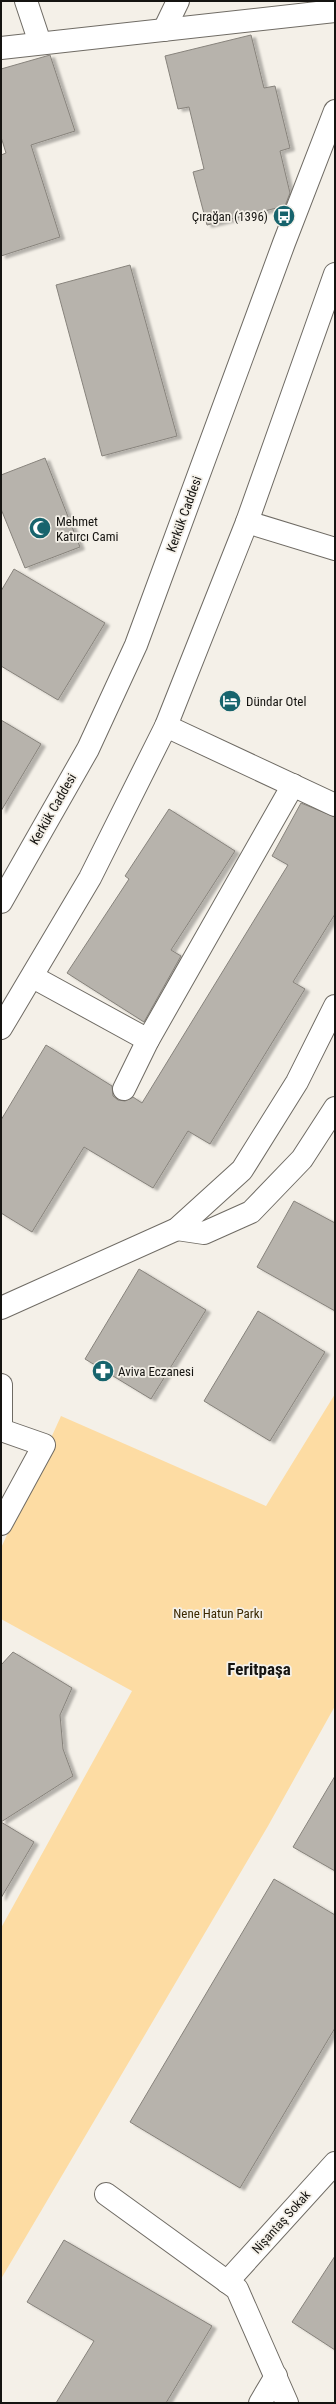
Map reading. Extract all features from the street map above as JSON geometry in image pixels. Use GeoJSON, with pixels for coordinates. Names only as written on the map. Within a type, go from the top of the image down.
{"type":"FeatureCollection","features":[{"type":"Feature","properties":{"kind":"street"},"geometry":{"type":"LineString","coordinates":[[26,1],[40,43]]}},
{"type":"Feature","properties":{"kind":"street"},"geometry":{"type":"LineString","coordinates":[[164,30],[178,1]]}},
{"type":"Feature","properties":{"kind":"street"},"geometry":{"type":"LineString","coordinates":[[1,48],[335,11]]}},
{"type":"Feature","properties":{"kind":"street","name":"Kerkük Caddesi"},"geometry":{"type":"LineString","coordinates":[[1,902],[88,749],[136,645],[284,242],[335,111]]}},
{"type":"Feature","properties":{"kind":"street"},"geometry":{"type":"LineString","coordinates":[[1,1028],[33,977],[90,878],[166,726],[247,522],[335,274]]}},
{"type":"Feature","properties":{"kind":"street"},"geometry":{"type":"LineString","coordinates":[[247,522],[335,549]]}},
{"type":"Feature","properties":{"kind":"street"},"geometry":{"type":"LineString","coordinates":[[166,726],[335,805]]}},
{"type":"Feature","properties":{"kind":"street"},"geometry":{"type":"LineString","coordinates":[[124,1090],[148,1040],[293,785]]}},
{"type":"Feature","properties":{"kind":"street"},"geometry":{"type":"LineString","coordinates":[[33,977],[148,1040]]}},
{"type":"Feature","properties":{"kind":"street"},"geometry":{"type":"LineString","coordinates":[[1,1308],[177,1229],[242,1170],[297,1082],[335,1006]]}},
{"type":"Feature","properties":{"kind":"street"},"geometry":{"type":"LineString","coordinates":[[177,1229],[204,1233],[251,1212],[302,1159],[335,1108]]}},
{"type":"Feature","properties":{"kind":"street"},"geometry":{"type":"LineString","coordinates":[[1,1385],[1,1429],[44,1445],[1,1524]]}},
{"type":"Feature","properties":{"kind":"street","name":"Nişantaş Sokak"},"geometry":{"type":"LineString","coordinates":[[227,2282],[335,2163]]}},
{"type":"Feature","properties":{"kind":"street"},"geometry":{"type":"LineString","coordinates":[[106,2194],[237,2289],[287,2403]]}},
{"type":"Feature","properties":{"kind":"street"},"geometry":{"type":"LineString","coordinates":[[260,2403],[276,2376]]}},
{"type":"Feature","properties":{"kind":"green space","name":"Nene Hatun Parkı"},"geometry":{"type":"Polygon","coordinates":[[[335,1394],[335,1706],[268,1826],[1,2279],[1,1928],[132,1691],[1,1619],[1,1548],[61,1416],[266,1506],[335,1394]]]}},
{"type":"Feature","properties":{"kind":"building"},"geometry":{"type":"Polygon","coordinates":[[[251,35],[264,88],[275,86],[290,148],[280,151],[290,193],[285,206],[207,225],[193,172],[204,169],[189,107],[178,109],[165,56],[251,35]]]}},
{"type":"Feature","properties":{"kind":"building"},"geometry":{"type":"Polygon","coordinates":[[[50,55],[75,131],[31,145],[60,237],[1,256],[1,155],[6,153],[1,137],[1,69],[50,55]]]}},
{"type":"Feature","properties":{"kind":"building"},"geometry":{"type":"Polygon","coordinates":[[[130,265],[177,436],[102,456],[56,285],[130,265]]]}},
{"type":"Feature","properties":{"kind":"building","name":"Mehmet Katırcı Cami"},"geometry":{"type":"Polygon","coordinates":[[[45,458],[80,547],[25,568],[1,509],[1,475],[45,458]]]}},
{"type":"Feature","properties":{"kind":"building"},"geometry":{"type":"Polygon","coordinates":[[[14,569],[105,623],[58,700],[1,666],[1,591],[14,569]]]}},
{"type":"Feature","properties":{"kind":"building"},"geometry":{"type":"Polygon","coordinates":[[[1,720],[41,744],[1,811],[1,720]]]}},
{"type":"Feature","properties":{"kind":"building"},"geometry":{"type":"Polygon","coordinates":[[[301,803],[335,817],[335,914],[293,982],[305,989],[210,1144],[188,1131],[153,1188],[84,1147],[32,1232],[1,1213],[1,1120],[46,1045],[112,1086],[113,1096],[118,1100],[125,1101],[133,1097],[142,1103],[288,865],[272,856],[301,803]]]}},
{"type":"Feature","properties":{"kind":"building"},"geometry":{"type":"Polygon","coordinates":[[[169,809],[235,851],[171,950],[181,956],[144,1022],[67,973],[129,879],[125,876],[169,809]]]}},
{"type":"Feature","properties":{"kind":"building"},"geometry":{"type":"Polygon","coordinates":[[[294,1201],[335,1223],[335,1311],[257,1267],[294,1201]]]}},
{"type":"Feature","properties":{"kind":"building"},"geometry":{"type":"Polygon","coordinates":[[[139,1269],[206,1310],[151,1399],[85,1359],[139,1269]]]}},
{"type":"Feature","properties":{"kind":"building"},"geometry":{"type":"Polygon","coordinates":[[[258,1311],[325,1352],[270,1441],[204,1401],[258,1311]]]}},
{"type":"Feature","properties":{"kind":"building"},"geometry":{"type":"Polygon","coordinates":[[[13,1652],[72,1688],[60,1715],[63,1749],[73,1776],[1,1822],[1,1665],[13,1652]]]}},
{"type":"Feature","properties":{"kind":"building"},"geometry":{"type":"Polygon","coordinates":[[[335,1776],[335,1871],[293,1847],[335,1776]]]}},
{"type":"Feature","properties":{"kind":"building"},"geometry":{"type":"Polygon","coordinates":[[[1,1822],[34,1842],[1,1898],[1,1822]]]}},
{"type":"Feature","properties":{"kind":"building"},"geometry":{"type":"Polygon","coordinates":[[[274,1879],[335,1915],[335,2028],[240,2188],[130,2122],[274,1879]]]}},
{"type":"Feature","properties":{"kind":"building"},"geometry":{"type":"Polygon","coordinates":[[[64,2240],[212,2326],[166,2403],[56,2403],[94,2341],[27,2302],[64,2240]]]}},
{"type":"Feature","properties":{"kind":"building"},"geometry":{"type":"Polygon","coordinates":[[[335,2256],[335,2350],[292,2322],[335,2256]]]}},
{"type":"Feature","properties":{"kind":"place","name":"Çırağan (1396)"},"geometry":{"type":"Point","coordinates":[284,216]}},
{"type":"Feature","properties":{"kind":"place","name":"Mehmet Katırcı Cami"},"geometry":{"type":"Point","coordinates":[40,528]}},
{"type":"Feature","properties":{"kind":"place","name":"Dündar Otel"},"geometry":{"type":"Point","coordinates":[230,701]}},
{"type":"Feature","properties":{"kind":"place","name":"Aviva Eczanesi"},"geometry":{"type":"Point","coordinates":[103,1371]}},
{"type":"Feature","properties":{"kind":"district","name":"Feritpaşa"},"geometry":{"type":"Point","coordinates":[259,1669]}}]}
